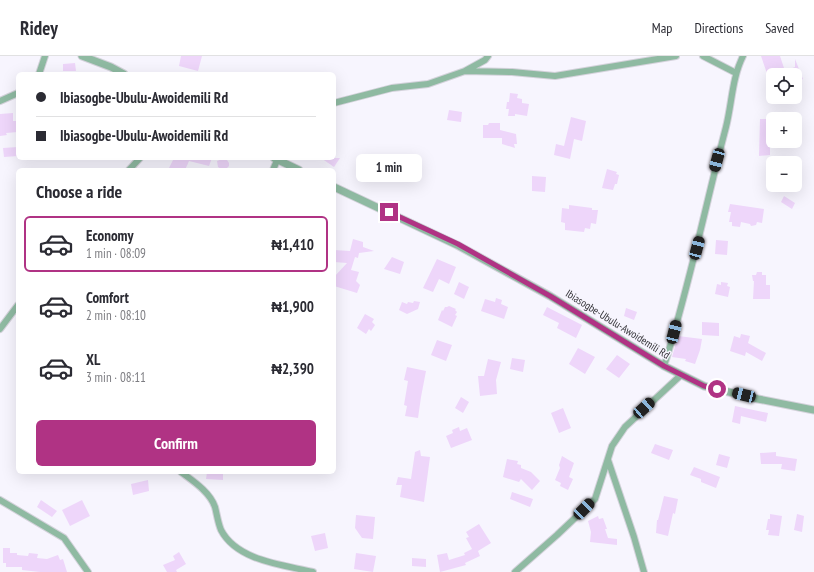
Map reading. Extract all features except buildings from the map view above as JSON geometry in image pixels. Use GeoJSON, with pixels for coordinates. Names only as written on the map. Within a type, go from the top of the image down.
{"type":"FeatureCollection","features":[{"type":"Feature","properties":{"kind":"street"},"geometry":{"type":"LineString","coordinates":[[40,72],[45,56]]}},
{"type":"Feature","properties":{"kind":"street"},"geometry":{"type":"LineString","coordinates":[[82,56],[120,72]]}},
{"type":"Feature","properties":{"kind":"street"},"geometry":{"type":"LineString","coordinates":[[465,71],[512,72],[555,76],[676,56]]}},
{"type":"Feature","properties":{"kind":"street"},"geometry":{"type":"LineString","coordinates":[[703,56],[736,73]]}},
{"type":"Feature","properties":{"kind":"street"},"geometry":{"type":"LineString","coordinates":[[664,366],[672,343],[701,233],[713,173],[727,121],[736,73],[742,56]]}},
{"type":"Feature","properties":{"kind":"street"},"geometry":{"type":"LineString","coordinates":[[486,58],[482,65],[486,71]]}},
{"type":"Feature","properties":{"kind":"street"},"geometry":{"type":"LineString","coordinates":[[336,102],[392,88],[428,84],[465,71],[486,58]]}},
{"type":"Feature","properties":{"kind":"street"},"geometry":{"type":"LineString","coordinates":[[0,101],[16,94]]}},
{"type":"Feature","properties":{"kind":"street"},"geometry":{"type":"LineString","coordinates":[[132,168],[138,160]]}},
{"type":"Feature","properties":{"kind":"street"},"geometry":{"type":"LineString","coordinates":[[280,160],[295,168]]}},
{"type":"Feature","properties":{"kind":"street","name":"Ibiasogbe-Ubulu-Awoidemili Rd"},"geometry":{"type":"LineString","coordinates":[[336,188],[458,244],[550,296],[664,366],[704,386],[814,410]]}},
{"type":"Feature","properties":{"kind":"street"},"geometry":{"type":"LineString","coordinates":[[0,329],[16,308]]}},
{"type":"Feature","properties":{"kind":"street"},"geometry":{"type":"LineString","coordinates":[[514,572],[558,535],[594,498],[612,446],[625,427],[681,375]]}},
{"type":"Feature","properties":{"kind":"street"},"geometry":{"type":"LineString","coordinates":[[608,460],[644,572]]}},
{"type":"Feature","properties":{"kind":"street"},"geometry":{"type":"LineString","coordinates":[[184,474],[202,488],[209,497],[214,506],[222,531],[234,546],[257,559],[313,572]]}},
{"type":"Feature","properties":{"kind":"street"},"geometry":{"type":"LineString","coordinates":[[0,500],[64,538],[88,572]]}},
{"type":"Feature","properties":{"kind":"route"},"geometry":{"type":"LineString","coordinates":[[389,212],[458,244],[550,296],[664,366],[704,386],[717,389]]}}]}
